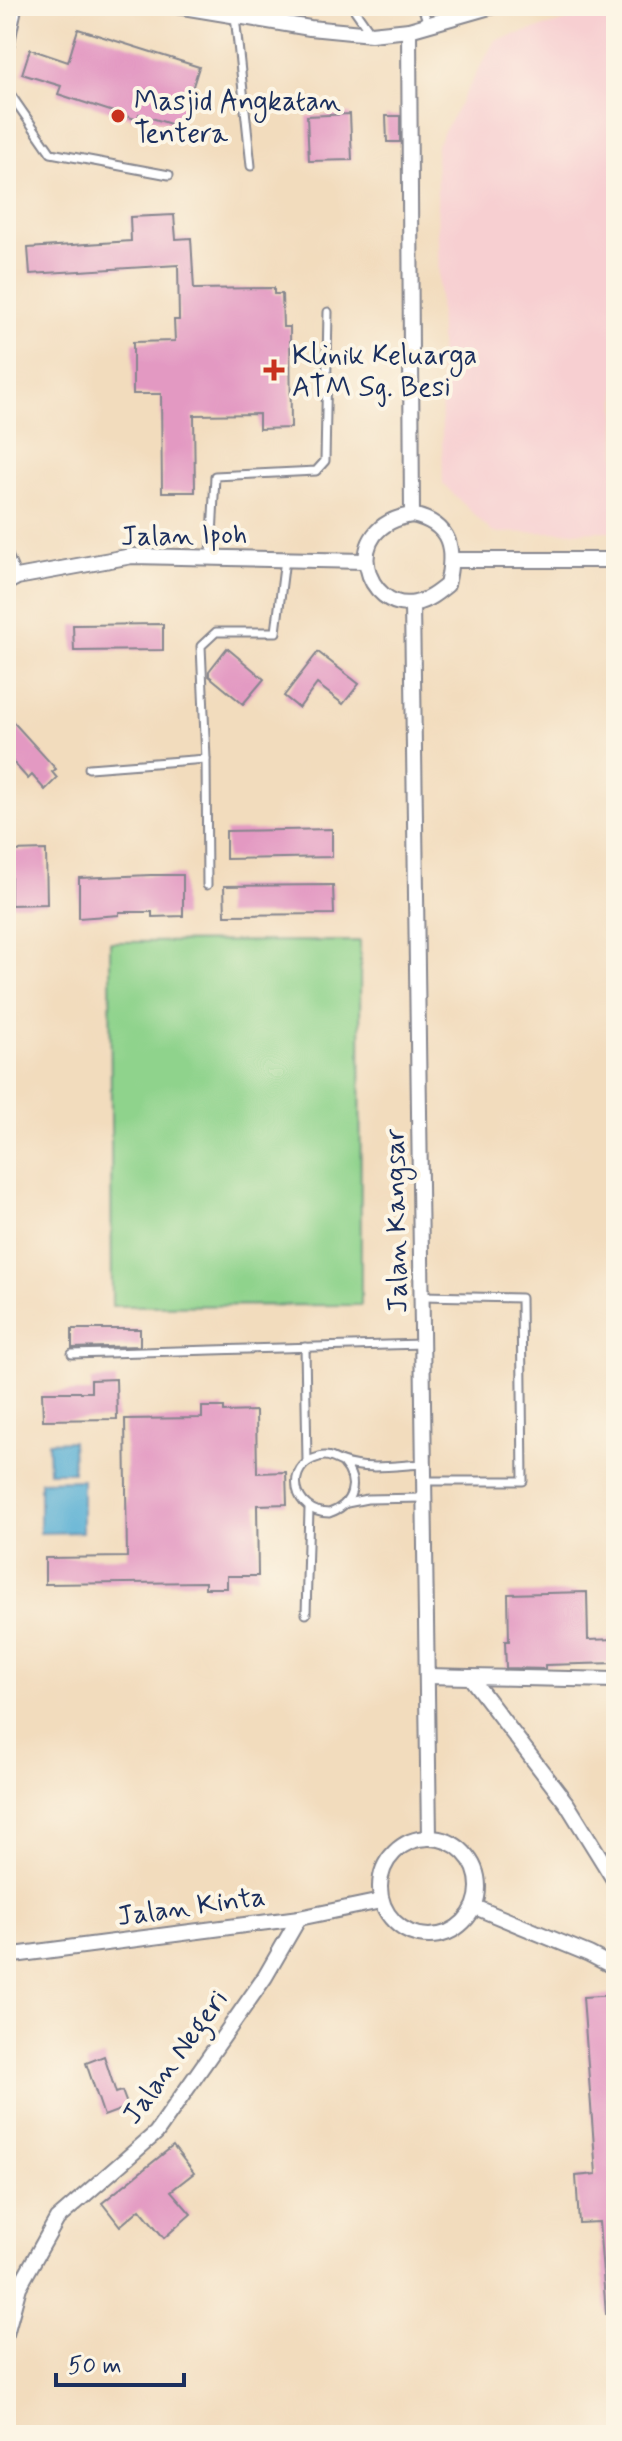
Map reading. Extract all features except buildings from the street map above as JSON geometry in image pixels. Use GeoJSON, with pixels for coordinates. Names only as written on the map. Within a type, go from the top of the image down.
{"type":"FeatureCollection","features":[{"type":"Feature","properties":{"kind":"street"},"geometry":{"type":"LineString","coordinates":[[177,6],[371,34],[409,30],[490,7]]}},
{"type":"Feature","properties":{"kind":"street"},"geometry":{"type":"LineString","coordinates":[[409,30],[412,515]]}},
{"type":"Feature","properties":{"kind":"street"},"geometry":{"type":"LineString","coordinates":[[412,515],[427,518],[439,527],[448,538],[453,560],[447,585],[431,597],[412,604],[390,599],[378,590],[369,576],[365,561],[372,536],[381,526],[394,518],[412,515]]}},
{"type":"Feature","properties":{"kind":"street","name":"Jalan Ipoh"},"geometry":{"type":"LineString","coordinates":[[11,580],[132,556],[365,561]]}},
{"type":"Feature","properties":{"kind":"street"},"geometry":{"type":"LineString","coordinates":[[453,560],[616,560]]}},
{"type":"Feature","properties":{"kind":"street","name":"Jalan Kangsar"},"geometry":{"type":"LineString","coordinates":[[412,604],[429,1837]]}},
{"type":"Feature","properties":{"kind":"street"},"geometry":{"type":"LineString","coordinates":[[427,1676],[616,1680]]}},
{"type":"Feature","properties":{"kind":"street"},"geometry":{"type":"LineString","coordinates":[[470,1677],[567,1804],[616,1883]]}},
{"type":"Feature","properties":{"kind":"street"},"geometry":{"type":"LineString","coordinates":[[429,1837],[446,1840],[470,1858],[477,1874],[479,1891],[475,1907],[465,1921],[446,1934],[425,1937],[403,1929],[390,1918],[381,1901],[380,1883],[388,1859],[400,1847],[415,1839],[429,1837]]}},
{"type":"Feature","properties":{"kind":"street","name":"Jalan Kinta"},"geometry":{"type":"LineString","coordinates":[[6,1956],[299,1918],[381,1901]]}},
{"type":"Feature","properties":{"kind":"street"},"geometry":{"type":"LineString","coordinates":[[475,1907],[616,1968]]}},
{"type":"Feature","properties":{"kind":"street","name":"Jalan Negeri"},"geometry":{"type":"LineString","coordinates":[[6,2334],[19,2287],[57,2219],[156,2133],[265,1977],[299,1918]]}},
{"type":"Feature","properties":{"kind":"lane"},"geometry":{"type":"LineString","coordinates":[[6,64],[18,6]]}},
{"type":"Feature","properties":{"kind":"lane"},"geometry":{"type":"LineString","coordinates":[[352,6],[371,34]]}},
{"type":"Feature","properties":{"kind":"lane"},"geometry":{"type":"LineString","coordinates":[[422,6],[428,24]]}},
{"type":"Feature","properties":{"kind":"lane"},"geometry":{"type":"LineString","coordinates":[[235,16],[251,166]]}},
{"type":"Feature","properties":{"kind":"lane"},"geometry":{"type":"LineString","coordinates":[[6,88],[51,153],[169,175]]}},
{"type":"Feature","properties":{"kind":"lane"},"geometry":{"type":"LineString","coordinates":[[211,557],[215,476],[316,471],[325,461],[328,312]]}},
{"type":"Feature","properties":{"kind":"lane"},"geometry":{"type":"LineString","coordinates":[[6,550],[11,580]]}},
{"type":"Feature","properties":{"kind":"lane"},"geometry":{"type":"LineString","coordinates":[[207,885],[201,646],[216,632],[276,632],[285,559]]}},
{"type":"Feature","properties":{"kind":"lane"},"geometry":{"type":"LineString","coordinates":[[89,768],[206,759]]}},
{"type":"Feature","properties":{"kind":"lane"},"geometry":{"type":"LineString","coordinates":[[422,1296],[521,1298],[523,1481],[424,1481]]}},
{"type":"Feature","properties":{"kind":"lane"},"geometry":{"type":"LineString","coordinates":[[72,1354],[422,1344]]}},
{"type":"Feature","properties":{"kind":"lane"},"geometry":{"type":"LineString","coordinates":[[305,1347],[307,1462]]}},
{"type":"Feature","properties":{"kind":"lane"},"geometry":{"type":"LineString","coordinates":[[424,1464],[366,1466],[343,1463],[325,1456],[307,1462],[299,1472],[296,1486],[300,1499],[309,1509],[329,1513],[347,1503],[367,1499],[424,1498]]}},
{"type":"Feature","properties":{"kind":"lane"},"geometry":{"type":"LineString","coordinates":[[343,1463],[349,1469],[353,1486],[347,1503]]}},
{"type":"Feature","properties":{"kind":"lane"},"geometry":{"type":"LineString","coordinates":[[306,1614],[309,1509]]}},
{"type":"Feature","properties":{"kind":"shaded area"},"geometry":{"type":"Polygon","coordinates":[[[616,8],[616,531],[493,533],[443,484],[436,146],[495,40],[616,8]]]}},
{"type":"Feature","properties":{"kind":"green space"},"geometry":{"type":"Polygon","coordinates":[[[360,941],[361,1305],[112,1306],[110,942],[360,941]]]}},
{"type":"Feature","properties":{"kind":"water"},"geometry":{"type":"Polygon","coordinates":[[[72,1441],[73,1472],[49,1472],[48,1442],[72,1441]]]}},
{"type":"Feature","properties":{"kind":"water"},"geometry":{"type":"Polygon","coordinates":[[[82,1480],[82,1532],[40,1533],[40,1481],[82,1480]]]}},
{"type":"Feature","properties":{"kind":"place","name":"Masjid Angkatan Tentera"},"geometry":{"type":"Point","coordinates":[118,116]}},
{"type":"Feature","properties":{"kind":"place","name":"Klinik Keluarga ATM Sg. Besi"},"geometry":{"type":"Point","coordinates":[274,370]}}]}
